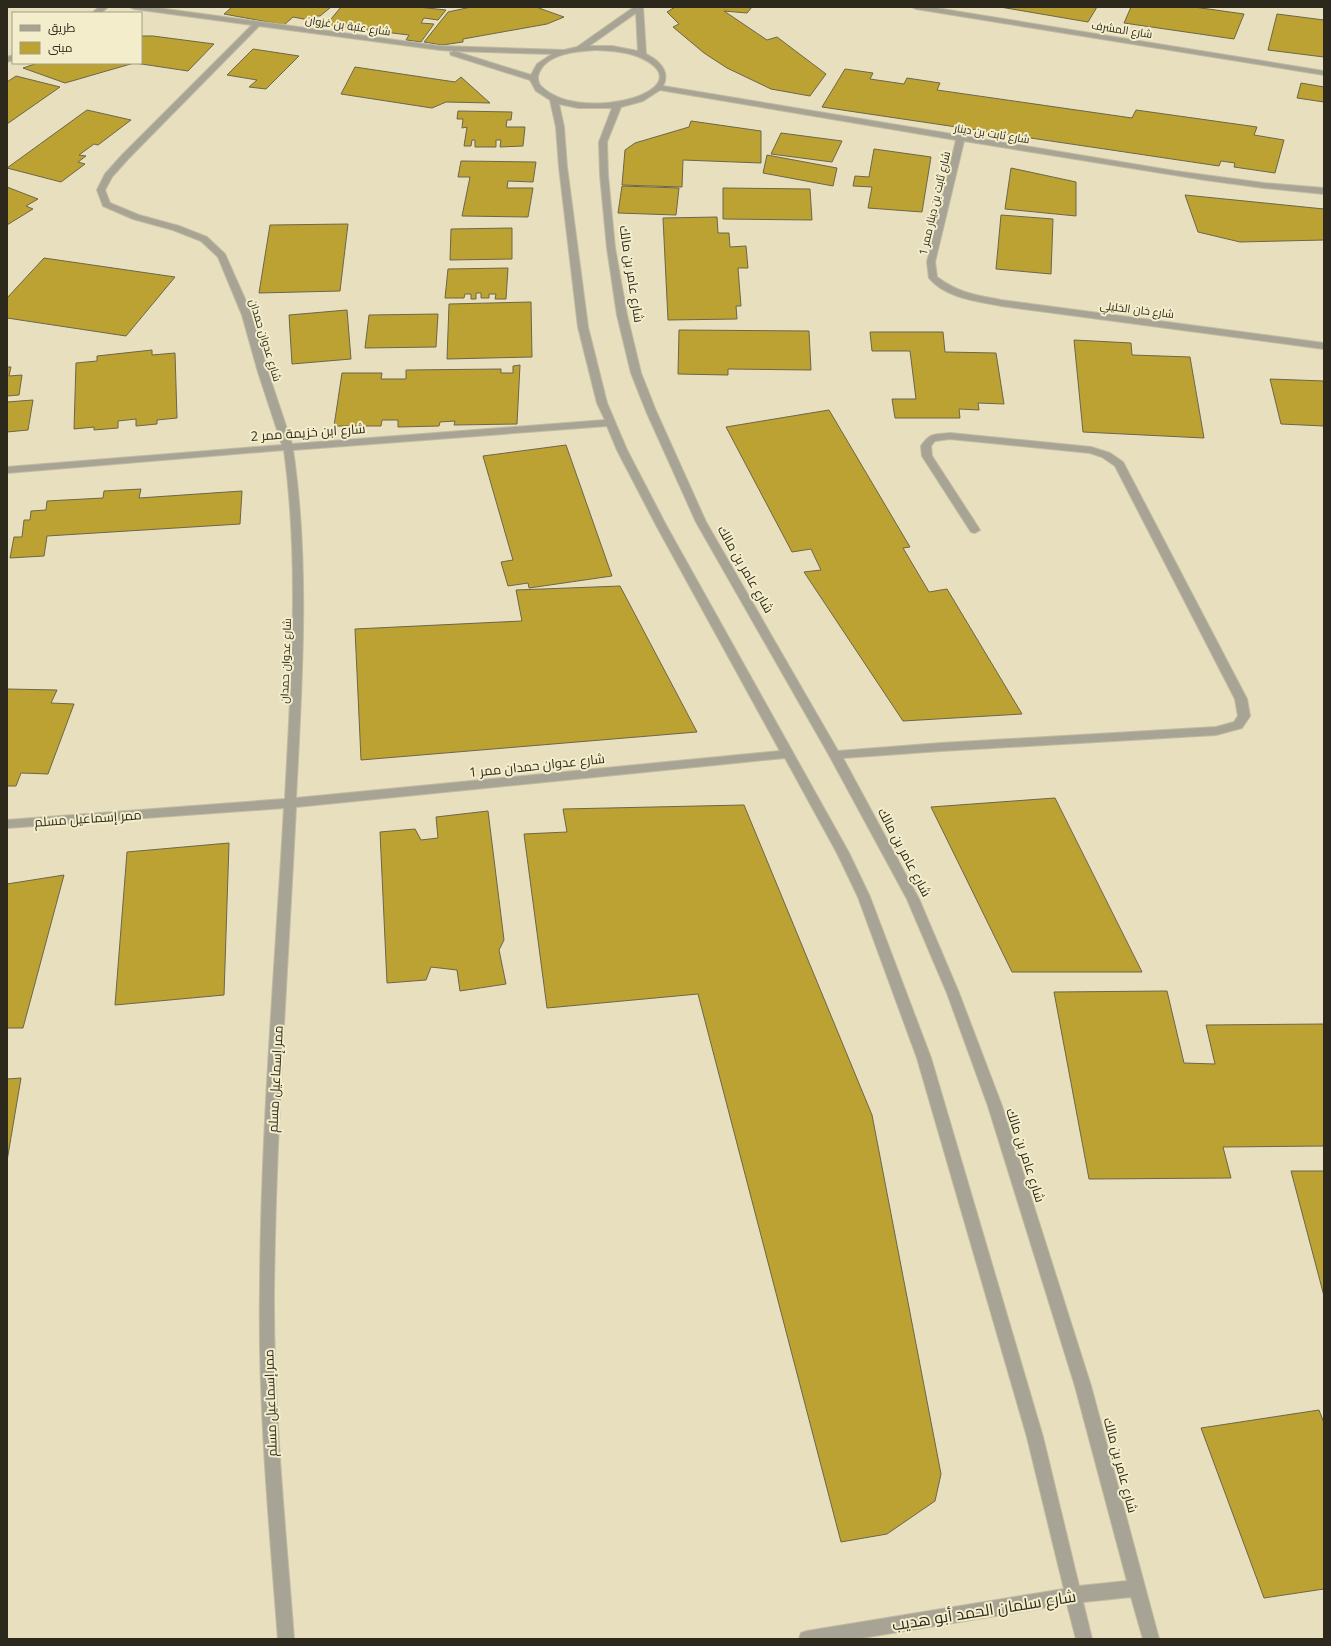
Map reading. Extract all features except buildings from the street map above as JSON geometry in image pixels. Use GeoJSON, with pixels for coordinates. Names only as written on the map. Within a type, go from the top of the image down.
{"type":"FeatureCollection","features":[{"type":"Feature","properties":{"kind":"street","name":"شارع عتبة بن غزوان"},"geometry":{"type":"LineString","coordinates":[[134,7],[440,48],[564,52]]}},
{"type":"Feature","properties":{"kind":"street"},"geometry":{"type":"LineString","coordinates":[[580,49],[639,7]]}},
{"type":"Feature","properties":{"kind":"street"},"geometry":{"type":"LineString","coordinates":[[639,7],[642,55]]}},
{"type":"Feature","properties":{"kind":"street","name":"شارع المشرف"},"geometry":{"type":"LineString","coordinates":[[916,7],[1324,73]]}},
{"type":"Feature","properties":{"kind":"street","name":"شارع عدوان حمدان"},"geometry":{"type":"LineString","coordinates":[[257,24],[125,157],[108,176],[101,190],[106,204],[136,217],[176,228],[204,239],[222,256],[246,315],[288,447],[296,526],[298,616],[290,803]]}},
{"type":"Feature","properties":{"kind":"street","name":"شارع عتبة بن غزوان"},"geometry":{"type":"LineString","coordinates":[[440,48],[533,78]]}},
{"type":"Feature","properties":{"kind":"street"},"geometry":{"type":"LineString","coordinates":[[613,48],[642,55],[653,60],[660,67],[663,75],[662,82],[646,96],[634,102],[618,105],[584,106],[567,103],[554,99],[536,86],[533,78],[542,63],[564,52],[580,49],[613,48]]}},
{"type":"Feature","properties":{"kind":"street","name":"شارع ثابت بن دينار"},"geometry":{"type":"LineString","coordinates":[[658,87],[960,139],[1229,181],[1290,189],[1324,191]]}},
{"type":"Feature","properties":{"kind":"street"},"geometry":{"type":"LineString","coordinates":[[554,99],[560,127],[563,167],[583,327],[602,403],[622,450],[661,526],[843,853],[864,897],[924,1058],[960,1177],[1035,1437],[1084,1639]]}},
{"type":"Feature","properties":{"kind":"street","name":"شارع عامر بن مالك"},"geometry":{"type":"LineString","coordinates":[[618,105],[603,142],[604,175],[612,256],[622,316],[636,373],[670,455],[701,522],[836,755],[913,899],[953,993],[995,1106],[1083,1386],[1151,1639]]}},
{"type":"Feature","properties":{"kind":"street","name":"شارع ثابت بن دينار ممر 1"},"geometry":{"type":"LineString","coordinates":[[948,289],[933,278],[931,262],[960,139]]}},
{"type":"Feature","properties":{"kind":"street","name":"شارع خان الخليلي"},"geometry":{"type":"LineString","coordinates":[[948,289],[968,296],[1001,303],[1324,346]]}},
{"type":"Feature","properties":{"kind":"street","name":"شارع ابن خزيمة ممر 2"},"geometry":{"type":"LineString","coordinates":[[7,470],[610,423]]}},
{"type":"Feature","properties":{"kind":"street"},"geometry":{"type":"LineString","coordinates":[[836,755],[949,746],[1216,731],[1238,725],[1244,716],[1241,699],[1119,464],[1106,455],[1091,450],[1020,442],[950,436],[932,438],[926,446],[927,456],[975,530]]}},
{"type":"Feature","properties":{"kind":"street","name":"شارع عدوان حمدان ممر 1"},"geometry":{"type":"LineString","coordinates":[[290,803],[787,754]]}},
{"type":"Feature","properties":{"kind":"street","name":"ممر إسماعيل مسلم"},"geometry":{"type":"LineString","coordinates":[[7,824],[290,803],[271,1156],[267,1289],[271,1447],[286,1639]]}},
{"type":"Feature","properties":{"kind":"street","name":"شارع سلمان الحمد أبو هديب"},"geometry":{"type":"LineString","coordinates":[[807,1639],[1073,1595],[1138,1588]]}}]}
